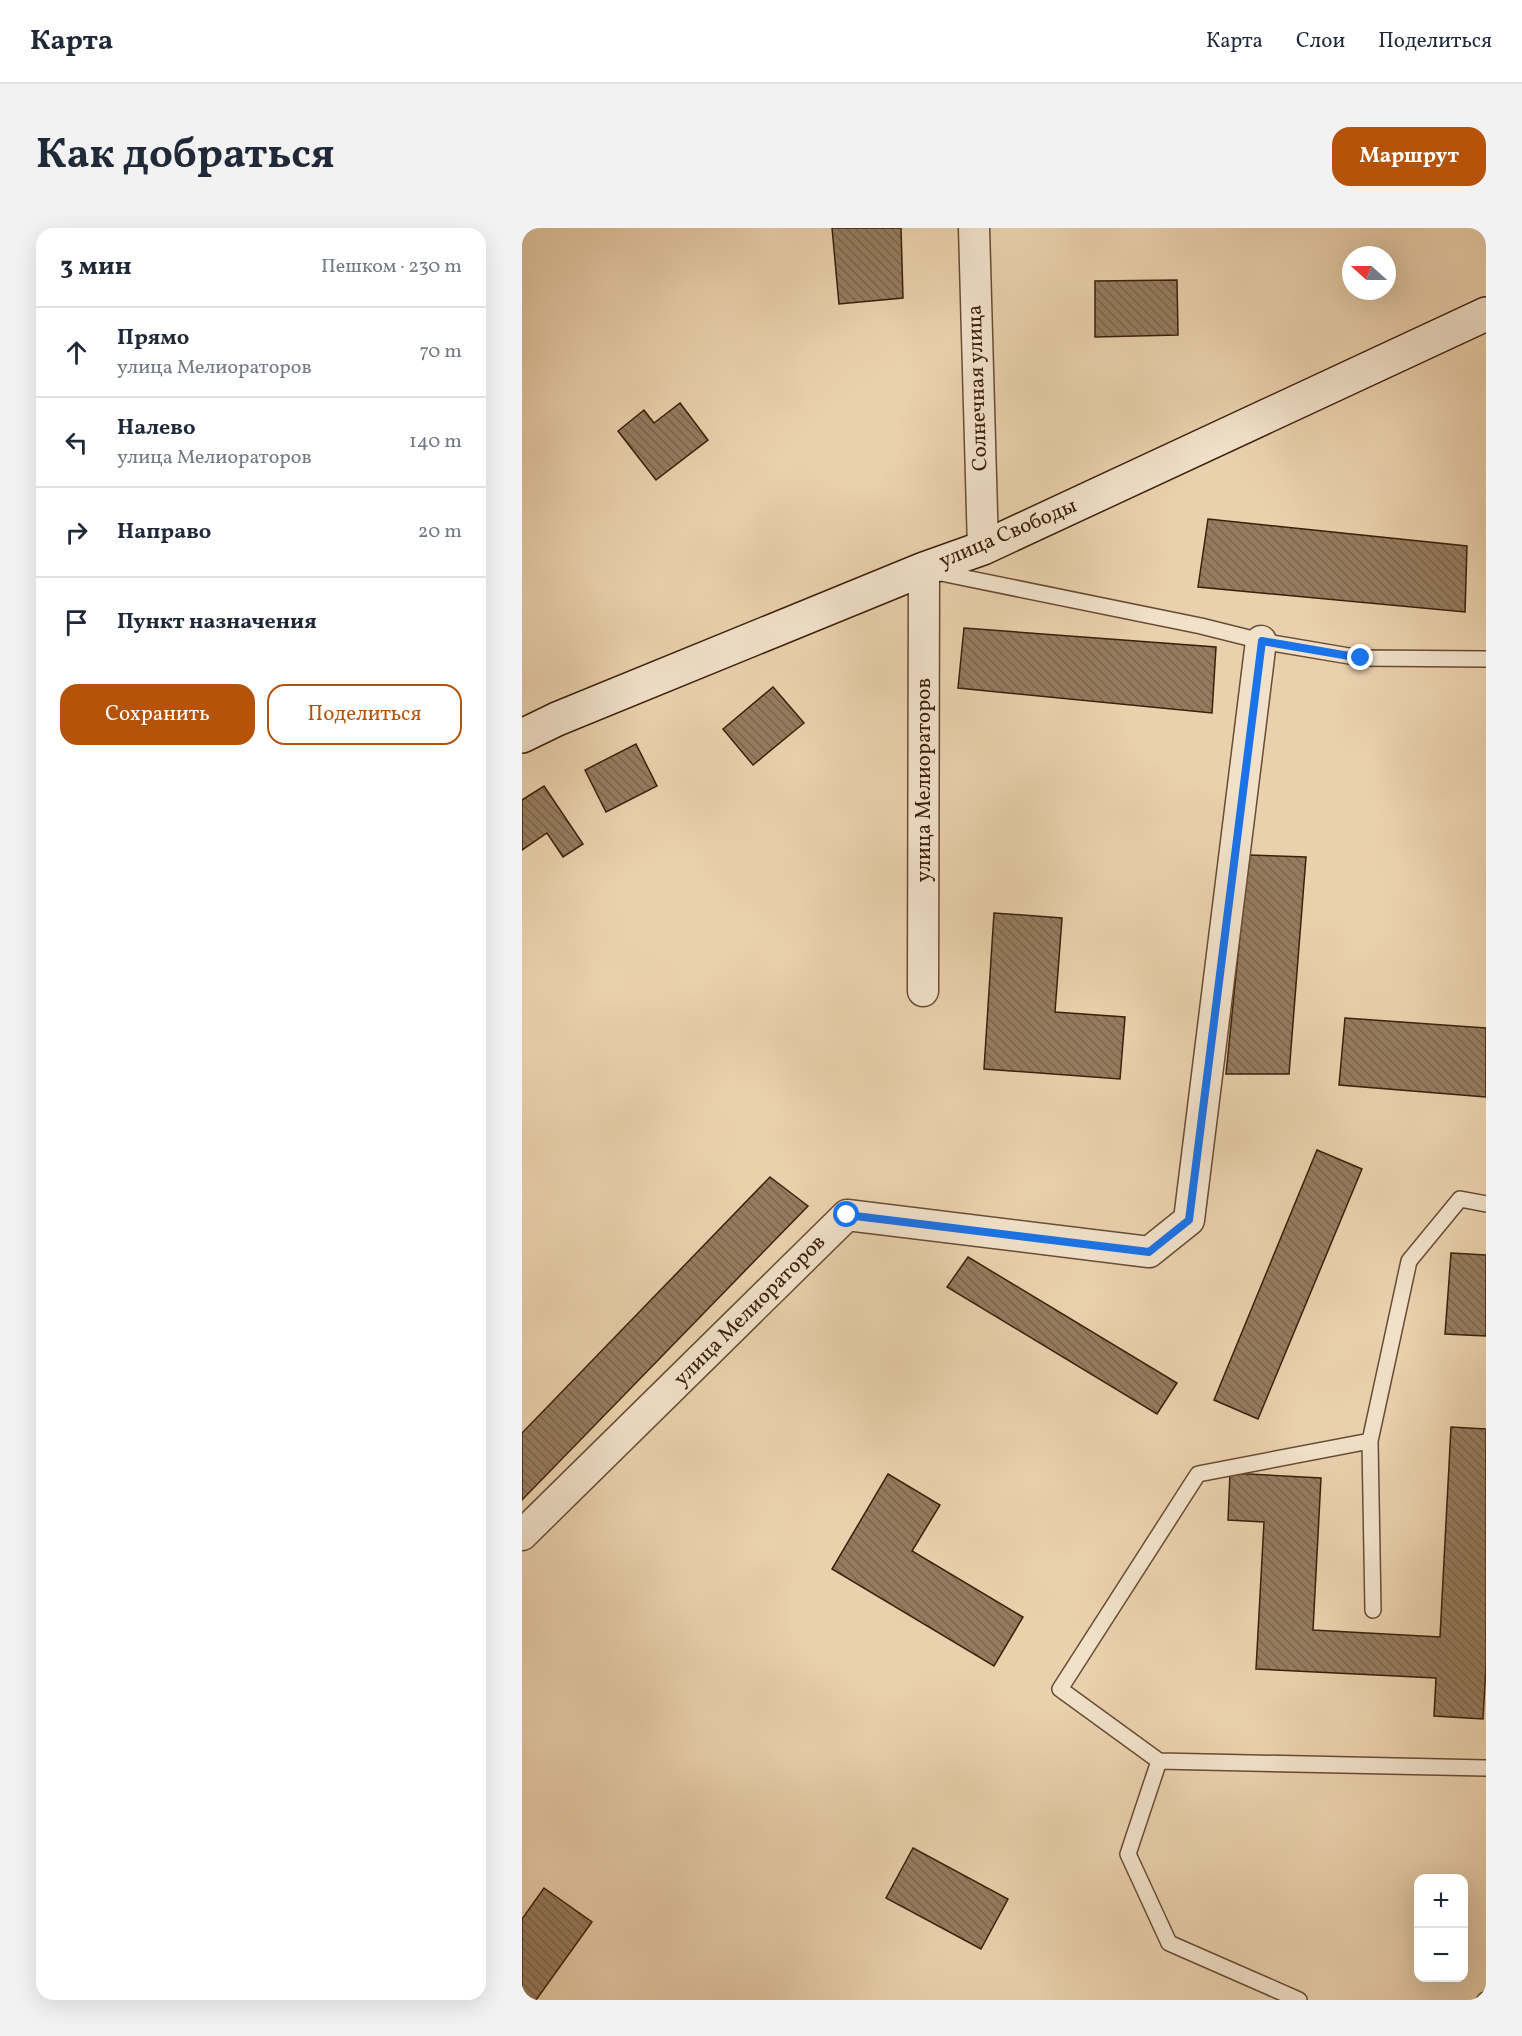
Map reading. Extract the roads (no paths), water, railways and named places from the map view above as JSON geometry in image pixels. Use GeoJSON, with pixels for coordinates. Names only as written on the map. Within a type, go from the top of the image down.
{"type":"FeatureCollection","features":[{"type":"Feature","properties":{"kind":"main road","name":"улица Свободы"},"geometry":{"type":"LineString","coordinates":[[522,736],[556,719],[924,569],[983,549],[1486,314]]}},
{"type":"Feature","properties":{"kind":"street","name":"Солнечная улица"},"geometry":{"type":"LineString","coordinates":[[974,228],[983,549]]}},
{"type":"Feature","properties":{"kind":"street","name":"улица Мелиораторов"},"geometry":{"type":"LineString","coordinates":[[923,991],[924,569]]}},
{"type":"Feature","properties":{"kind":"street","name":"улица Мелиораторов"},"geometry":{"type":"LineString","coordinates":[[522,1535],[847,1215],[1149,1252],[1189,1220],[1262,641]]}},
{"type":"Feature","properties":{"kind":"lane"},"geometry":{"type":"LineString","coordinates":[[924,569],[1262,641],[1361,658],[1486,659]]}},
{"type":"Feature","properties":{"kind":"lane"},"geometry":{"type":"LineString","coordinates":[[1373,1610],[1370,1441],[1410,1261],[1461,1199],[1486,1204]]}},
{"type":"Feature","properties":{"kind":"lane"},"geometry":{"type":"LineString","coordinates":[[1370,1441],[1198,1474],[1060,1689],[1159,1761],[1486,1768]]}},
{"type":"Feature","properties":{"kind":"lane"},"geometry":{"type":"LineString","coordinates":[[1159,1761],[1128,1854],[1169,1942],[1299,2000]]}}]}
